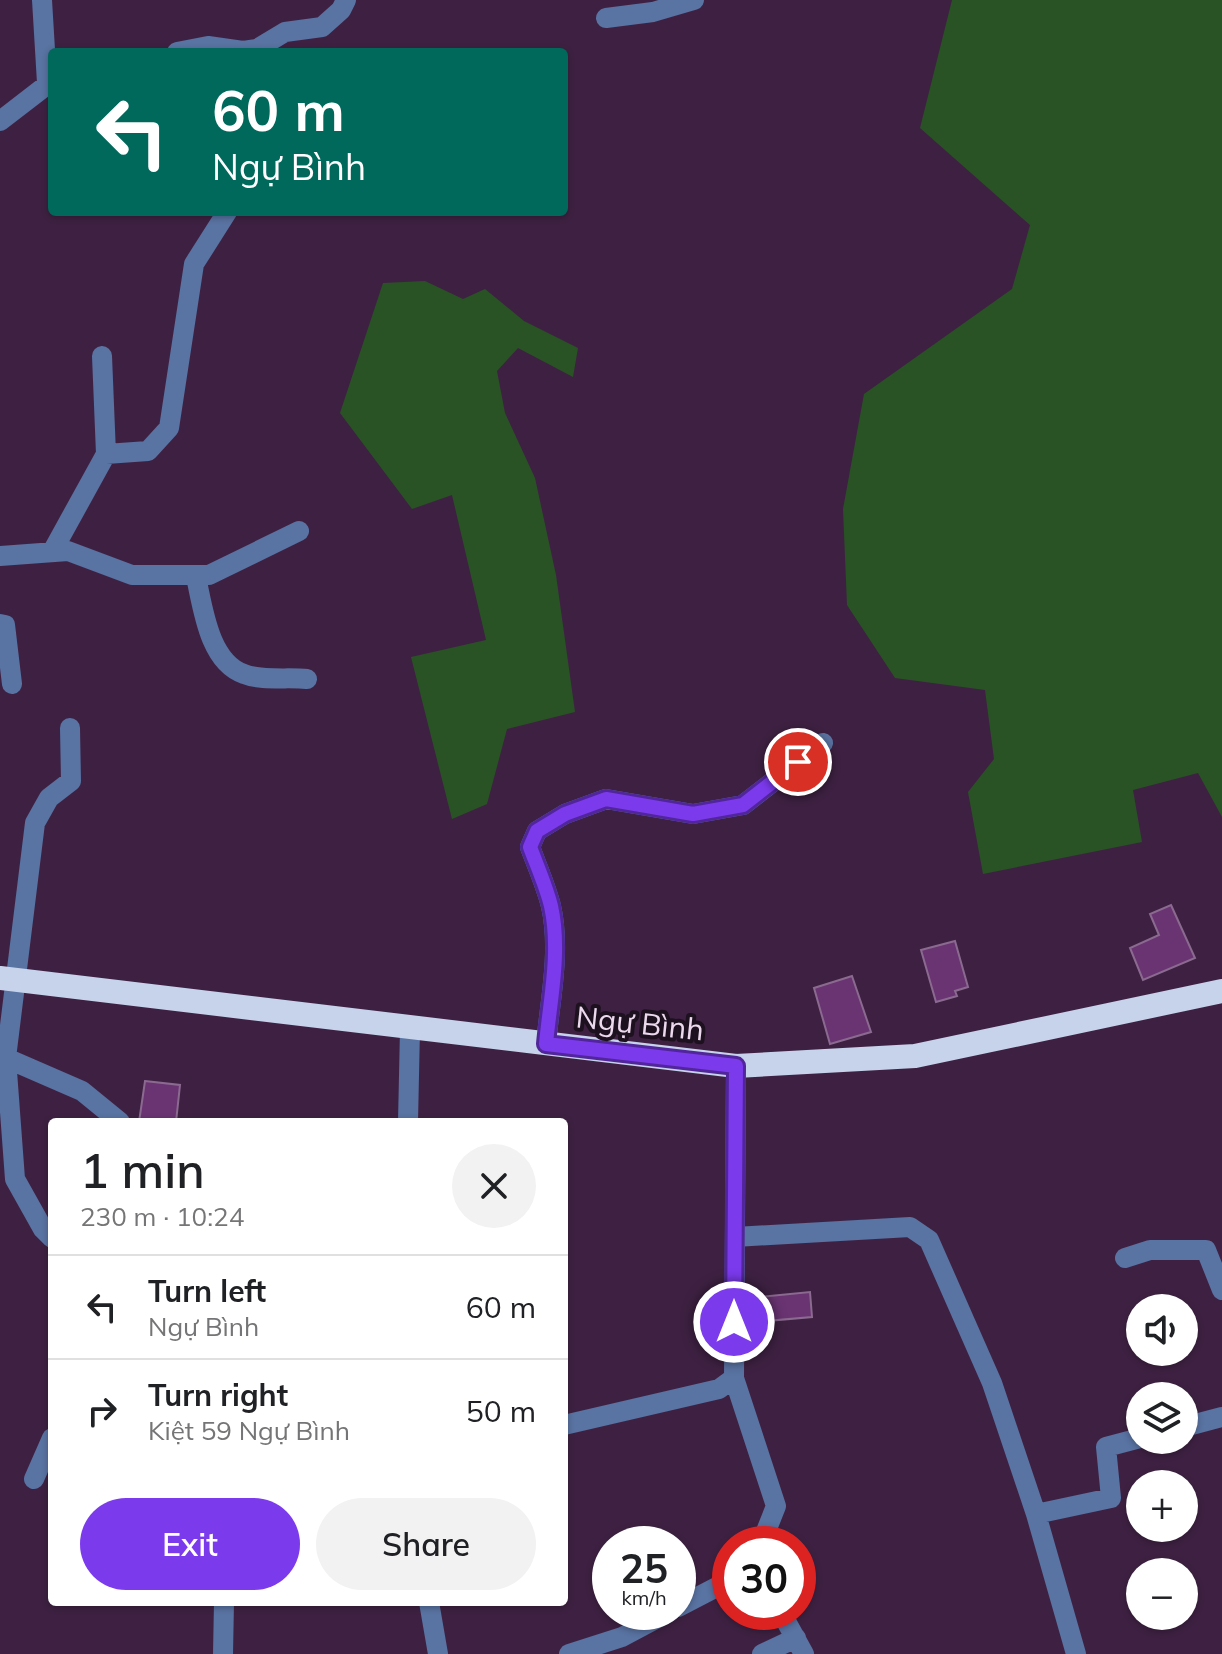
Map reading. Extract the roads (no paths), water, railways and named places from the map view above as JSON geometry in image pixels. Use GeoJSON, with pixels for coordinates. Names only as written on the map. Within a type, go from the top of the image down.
{"type":"FeatureCollection","features":[{"type":"Feature","properties":{"kind":"highway","name":"Ngự Bình"},"geometry":{"type":"LineString","coordinates":[[7,979],[736,1066],[915,1056],[1222,991]]}},
{"type":"Feature","properties":{"kind":"street"},"geometry":{"type":"LineString","coordinates":[[42,0],[48,62]]}},
{"type":"Feature","properties":{"kind":"street"},"geometry":{"type":"LineString","coordinates":[[259,48],[285,32],[322,27],[341,10],[346,0]]}},
{"type":"Feature","properties":{"kind":"street"},"geometry":{"type":"LineString","coordinates":[[606,18],[653,12],[694,0]]}},
{"type":"Feature","properties":{"kind":"street"},"geometry":{"type":"LineString","coordinates":[[198,48],[222,48]]}},
{"type":"Feature","properties":{"kind":"street"},"geometry":{"type":"LineString","coordinates":[[0,121],[48,84]]}},
{"type":"Feature","properties":{"kind":"street"},"geometry":{"type":"LineString","coordinates":[[106,454],[148,451],[169,428],[194,264],[224,216]]}},
{"type":"Feature","properties":{"kind":"street"},"geometry":{"type":"LineString","coordinates":[[52,552],[106,454],[102,356]]}},
{"type":"Feature","properties":{"kind":"street"},"geometry":{"type":"LineString","coordinates":[[0,556],[68,551],[132,575],[196,577],[209,575],[299,531]]}},
{"type":"Feature","properties":{"kind":"street"},"geometry":{"type":"LineString","coordinates":[[196,577],[208,629],[221,655],[243,674],[307,679]]}},
{"type":"Feature","properties":{"kind":"street"},"geometry":{"type":"LineString","coordinates":[[0,624],[5,625],[12,684]]}},
{"type":"Feature","properties":{"kind":"street"},"geometry":{"type":"LineString","coordinates":[[48,1234],[15,1179],[5,1100],[7,979],[35,823],[49,798],[71,781],[70,728]]}},
{"type":"Feature","properties":{"kind":"street"},"geometry":{"type":"LineString","coordinates":[[546,1044],[554,962],[553,930],[551,908],[530,847],[537,831],[565,814],[606,799],[693,814],[743,805],[823,743]]}},
{"type":"Feature","properties":{"kind":"street"},"geometry":{"type":"LineString","coordinates":[[408,1118],[410,1029]]}},
{"type":"Feature","properties":{"kind":"street"},"geometry":{"type":"LineString","coordinates":[[6,1058],[82,1091],[115,1118]]}},
{"type":"Feature","properties":{"kind":"street"},"geometry":{"type":"LineString","coordinates":[[736,1066],[734,1378],[776,1506],[768,1526]]}},
{"type":"Feature","properties":{"kind":"street"},"geometry":{"type":"LineString","coordinates":[[735,1237],[910,1227],[923,1233],[936,1249],[992,1383],[1036,1514],[1076,1654]]}},
{"type":"Feature","properties":{"kind":"street"},"geometry":{"type":"LineString","coordinates":[[1125,1258],[1150,1250],[1206,1250],[1222,1290]]}},
{"type":"Feature","properties":{"kind":"street"},"geometry":{"type":"LineString","coordinates":[[568,1424],[719,1389],[734,1378]]}},
{"type":"Feature","properties":{"kind":"street"},"geometry":{"type":"LineString","coordinates":[[1198,1423],[1222,1417]]}},
{"type":"Feature","properties":{"kind":"street"},"geometry":{"type":"LineString","coordinates":[[1036,1514],[1111,1498],[1106,1447],[1126,1442]]}},
{"type":"Feature","properties":{"kind":"street"},"geometry":{"type":"LineString","coordinates":[[34,1479],[48,1447]]}},
{"type":"Feature","properties":{"kind":"street"},"geometry":{"type":"LineString","coordinates":[[223,1654],[224,1606]]}},
{"type":"Feature","properties":{"kind":"street"},"geometry":{"type":"LineString","coordinates":[[430,1606],[438,1654]]}},
{"type":"Feature","properties":{"kind":"street"},"geometry":{"type":"LineString","coordinates":[[569,1654],[635,1630]]}},
{"type":"Feature","properties":{"kind":"street"},"geometry":{"type":"LineString","coordinates":[[762,1654],[800,1646]]}}]}
